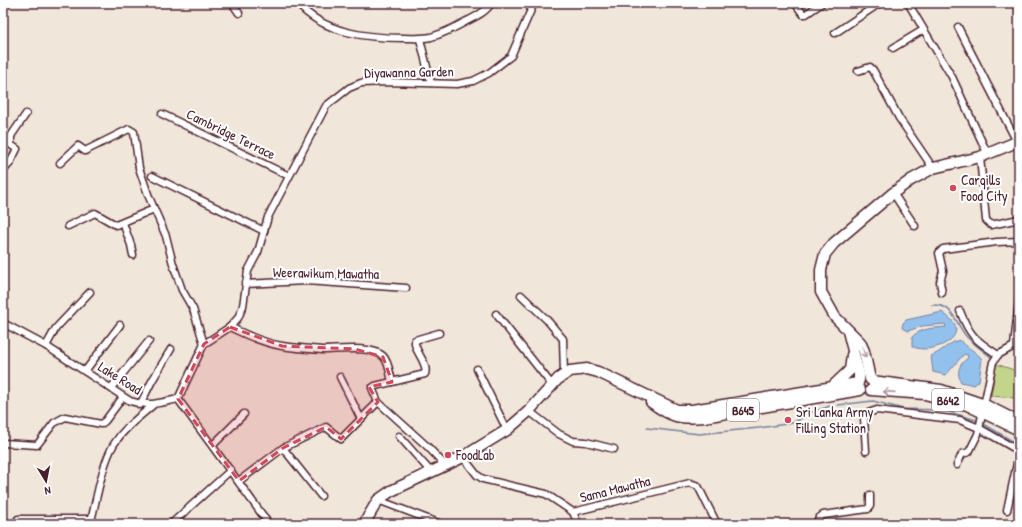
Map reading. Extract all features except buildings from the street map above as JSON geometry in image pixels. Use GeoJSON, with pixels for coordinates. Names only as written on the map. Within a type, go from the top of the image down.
{"type":"FeatureCollection","features":[{"type":"Feature","properties":{"kind":"main road"},"geometry":{"type":"LineString","coordinates":[[848,331],[859,374],[859,384],[866,392],[871,383],[864,351],[860,342],[848,331],[829,308],[821,292],[820,270],[825,254],[834,243],[910,180],[933,168],[984,156],[1018,142]]}},
{"type":"Feature","properties":{"kind":"main road"},"geometry":{"type":"LineString","coordinates":[[832,387],[850,370],[852,350]]}},
{"type":"Feature","properties":{"kind":"main road","name":"B645"},"geometry":{"type":"LineString","coordinates":[[564,374],[570,371],[587,369],[677,410],[692,410],[859,384]]}},
{"type":"Feature","properties":{"kind":"main road"},"geometry":{"type":"LineString","coordinates":[[364,524],[378,500],[391,491],[463,457],[507,430],[529,411],[564,374]]}},
{"type":"Feature","properties":{"kind":"main road"},"geometry":{"type":"LineString","coordinates":[[859,384],[863,377],[871,383]]}},
{"type":"Feature","properties":{"kind":"main road","name":"B642"},"geometry":{"type":"LineString","coordinates":[[871,383],[925,394],[967,406],[984,408],[1019,422]]}},
{"type":"Feature","properties":{"kind":"main road","name":"B645"},"geometry":{"type":"LineString","coordinates":[[635,390],[668,414],[683,418],[704,417],[859,384]]}},
{"type":"Feature","properties":{"kind":"main road","name":"B642"},"geometry":{"type":"LineString","coordinates":[[984,408],[1019,430]]}},
{"type":"Feature","properties":{"kind":"street"},"geometry":{"type":"LineString","coordinates":[[232,3],[239,13]]}},
{"type":"Feature","properties":{"kind":"street"},"geometry":{"type":"LineString","coordinates":[[297,3],[304,11],[332,28],[374,38],[432,37],[474,18],[490,7],[491,3]]}},
{"type":"Feature","properties":{"kind":"street","name":"Diyawanna Garden"},"geometry":{"type":"LineString","coordinates":[[230,327],[238,318],[243,306],[245,284],[268,217],[326,106],[349,88],[361,84],[387,82],[457,84],[473,81],[494,69],[511,56],[534,3]]}},
{"type":"Feature","properties":{"kind":"street"},"geometry":{"type":"LineString","coordinates":[[795,3],[803,14],[806,14],[822,3]]}},
{"type":"Feature","properties":{"kind":"street"},"geometry":{"type":"LineString","coordinates":[[834,33],[880,3]]}},
{"type":"Feature","properties":{"kind":"street"},"geometry":{"type":"LineString","coordinates":[[908,3],[952,77],[984,156],[986,220],[991,225],[1019,219]]}},
{"type":"Feature","properties":{"kind":"street"},"geometry":{"type":"LineString","coordinates":[[958,27],[1018,142]]}},
{"type":"Feature","properties":{"kind":"street"},"geometry":{"type":"LineString","coordinates":[[894,48],[924,30]]}},
{"type":"Feature","properties":{"kind":"street"},"geometry":{"type":"LineString","coordinates":[[420,38],[431,83]]}},
{"type":"Feature","properties":{"kind":"street"},"geometry":{"type":"LineString","coordinates":[[858,71],[870,67],[873,70],[899,118],[933,168]]}},
{"type":"Feature","properties":{"kind":"street"},"geometry":{"type":"LineString","coordinates":[[3,171],[10,163],[17,149],[10,145],[11,136],[26,114]]}},
{"type":"Feature","properties":{"kind":"street","name":"Cambridge Terrace"},"geometry":{"type":"LineString","coordinates":[[162,114],[289,176]]}},
{"type":"Feature","properties":{"kind":"street"},"geometry":{"type":"LineString","coordinates":[[60,163],[78,146],[85,151],[129,129],[134,132],[139,168],[166,236],[173,264],[182,290],[192,309],[204,344]]}},
{"type":"Feature","properties":{"kind":"street"},"geometry":{"type":"LineString","coordinates":[[152,176],[264,231]]}},
{"type":"Feature","properties":{"kind":"street"},"geometry":{"type":"LineString","coordinates":[[893,193],[916,226]]}},
{"type":"Feature","properties":{"kind":"street"},"geometry":{"type":"LineString","coordinates":[[68,226],[95,213],[116,225],[154,209]]}},
{"type":"Feature","properties":{"kind":"street"},"geometry":{"type":"LineString","coordinates":[[123,223],[132,245],[133,255]]}},
{"type":"Feature","properties":{"kind":"street"},"geometry":{"type":"LineString","coordinates":[[942,293],[940,282],[943,271],[939,253],[942,249],[997,242],[1019,241]]}},
{"type":"Feature","properties":{"kind":"street","name":"Weerawikum Mawatha"},"geometry":{"type":"LineString","coordinates":[[245,284],[306,281],[406,288]]}},
{"type":"Feature","properties":{"kind":"street"},"geometry":{"type":"LineString","coordinates":[[46,346],[56,328],[90,292]]}},
{"type":"Feature","properties":{"kind":"street"},"geometry":{"type":"LineString","coordinates":[[521,295],[547,320],[562,339],[564,374]]}},
{"type":"Feature","properties":{"kind":"street"},"geometry":{"type":"LineString","coordinates":[[957,464],[962,454],[969,452],[979,428],[994,362],[998,355],[1014,346],[1019,300]]}},
{"type":"Feature","properties":{"kind":"street"},"geometry":{"type":"LineString","coordinates":[[960,312],[966,328],[974,338],[998,355]]}},
{"type":"Feature","properties":{"kind":"street"},"geometry":{"type":"LineString","coordinates":[[496,314],[552,386]]}},
{"type":"Feature","properties":{"kind":"street","name":"Lake Road"},"geometry":{"type":"LineString","coordinates":[[3,323],[46,346],[85,370],[123,397],[140,405],[153,405],[178,399]]}},
{"type":"Feature","properties":{"kind":"street"},"geometry":{"type":"LineString","coordinates":[[85,370],[120,325]]}},
{"type":"Feature","properties":{"kind":"street"},"geometry":{"type":"LineString","coordinates":[[269,524],[213,444],[178,399],[204,344],[230,327],[246,335],[282,346],[322,350],[355,349],[374,352],[384,357],[392,382]]}},
{"type":"Feature","properties":{"kind":"street"},"geometry":{"type":"LineString","coordinates":[[439,333],[415,340],[414,342],[425,367],[425,374],[372,388],[378,402],[428,447],[445,465]]}},
{"type":"Feature","properties":{"kind":"street"},"geometry":{"type":"LineString","coordinates":[[111,388],[149,340]]}},
{"type":"Feature","properties":{"kind":"street"},"geometry":{"type":"LineString","coordinates":[[140,405],[152,380],[171,349]]}},
{"type":"Feature","properties":{"kind":"street"},"geometry":{"type":"LineString","coordinates":[[477,369],[507,430]]}},
{"type":"Feature","properties":{"kind":"street"},"geometry":{"type":"LineString","coordinates":[[340,377],[360,419]]}},
{"type":"Feature","properties":{"kind":"street"},"geometry":{"type":"LineString","coordinates":[[3,443],[37,445],[54,423],[65,417],[101,424],[105,422],[123,397]]}},
{"type":"Feature","properties":{"kind":"street"},"geometry":{"type":"LineString","coordinates":[[239,481],[283,448],[326,427],[340,439],[378,402]]}},
{"type":"Feature","properties":{"kind":"street"},"geometry":{"type":"LineString","coordinates":[[16,524],[18,519],[89,519],[92,517],[100,480],[113,445],[124,431],[153,405]]}},
{"type":"Feature","properties":{"kind":"street"},"geometry":{"type":"LineString","coordinates":[[866,451],[864,418],[868,413],[877,410],[960,420],[979,428],[1019,453],[1007,510]]}},
{"type":"Feature","properties":{"kind":"street"},"geometry":{"type":"LineString","coordinates":[[529,411],[559,434],[573,441],[586,442],[614,449]]}},
{"type":"Feature","properties":{"kind":"street"},"geometry":{"type":"LineString","coordinates":[[213,444],[244,414]]}},
{"type":"Feature","properties":{"kind":"street"},"geometry":{"type":"LineString","coordinates":[[399,436],[431,472]]}},
{"type":"Feature","properties":{"kind":"street"},"geometry":{"type":"LineString","coordinates":[[283,448],[321,496]]}},
{"type":"Feature","properties":{"kind":"street","name":"Sama Mawatha"},"geometry":{"type":"LineString","coordinates":[[463,457],[477,475],[483,479],[546,494],[573,512],[690,483],[698,486],[717,524]]}},
{"type":"Feature","properties":{"kind":"street"},"geometry":{"type":"LineString","coordinates":[[171,524],[231,470]]}},
{"type":"Feature","properties":{"kind":"street"},"geometry":{"type":"LineString","coordinates":[[816,524],[819,518],[823,515],[868,509],[870,506],[870,494]]}},
{"type":"Feature","properties":{"kind":"street"},"geometry":{"type":"LineString","coordinates":[[378,500],[441,524]]}},
{"type":"Feature","properties":{"kind":"street"},"geometry":{"type":"LineString","coordinates":[[573,512],[578,524]]}},
{"type":"Feature","properties":{"kind":"highlighted area"},"geometry":{"type":"Polygon","coordinates":[[[230,327],[282,346],[355,349],[383,357],[392,382],[369,387],[378,402],[341,439],[326,427],[283,448],[239,481],[178,399],[204,344],[230,327]]]}},
{"type":"Feature","properties":{"kind":"green space"},"geometry":{"type":"Polygon","coordinates":[[[996,364],[1014,370],[1019,368],[1019,395],[1015,398],[991,396],[996,364]]]}},
{"type":"Feature","properties":{"kind":"water"},"geometry":{"type":"Polygon","coordinates":[[[942,312],[954,323],[956,330],[954,336],[949,341],[934,348],[926,349],[912,346],[912,337],[919,332],[928,329],[946,327],[945,324],[922,326],[908,331],[902,328],[903,323],[906,320],[942,312]]]}},
{"type":"Feature","properties":{"kind":"water"},"geometry":{"type":"Polygon","coordinates":[[[960,340],[982,359],[979,381],[974,385],[961,382],[959,378],[959,368],[968,358],[967,354],[963,355],[946,375],[933,372],[931,356],[952,343],[960,340]]]}},
{"type":"Feature","properties":{"kind":"waterway"},"geometry":{"type":"LineString","coordinates":[[932,305],[939,305],[949,310],[966,336],[992,358]]}},
{"type":"Feature","properties":{"kind":"waterway"},"geometry":{"type":"LineString","coordinates":[[838,405],[873,401],[903,409],[943,410],[976,420]]}},
{"type":"Feature","properties":{"kind":"waterway"},"geometry":{"type":"LineString","coordinates":[[647,428],[699,434],[759,428],[793,423],[810,413],[830,406]]}},
{"type":"Feature","properties":{"kind":"waterway"},"geometry":{"type":"LineString","coordinates":[[982,423],[1019,445]]}},
{"type":"Feature","properties":{"kind":"place","name":"Cargills Food City"},"geometry":{"type":"Point","coordinates":[953,188]}},
{"type":"Feature","properties":{"kind":"place","name":"Sri Lanka Army Filling Station"},"geometry":{"type":"Point","coordinates":[788,420]}},
{"type":"Feature","properties":{"kind":"place","name":"FoodLab"},"geometry":{"type":"Point","coordinates":[448,455]}}]}
